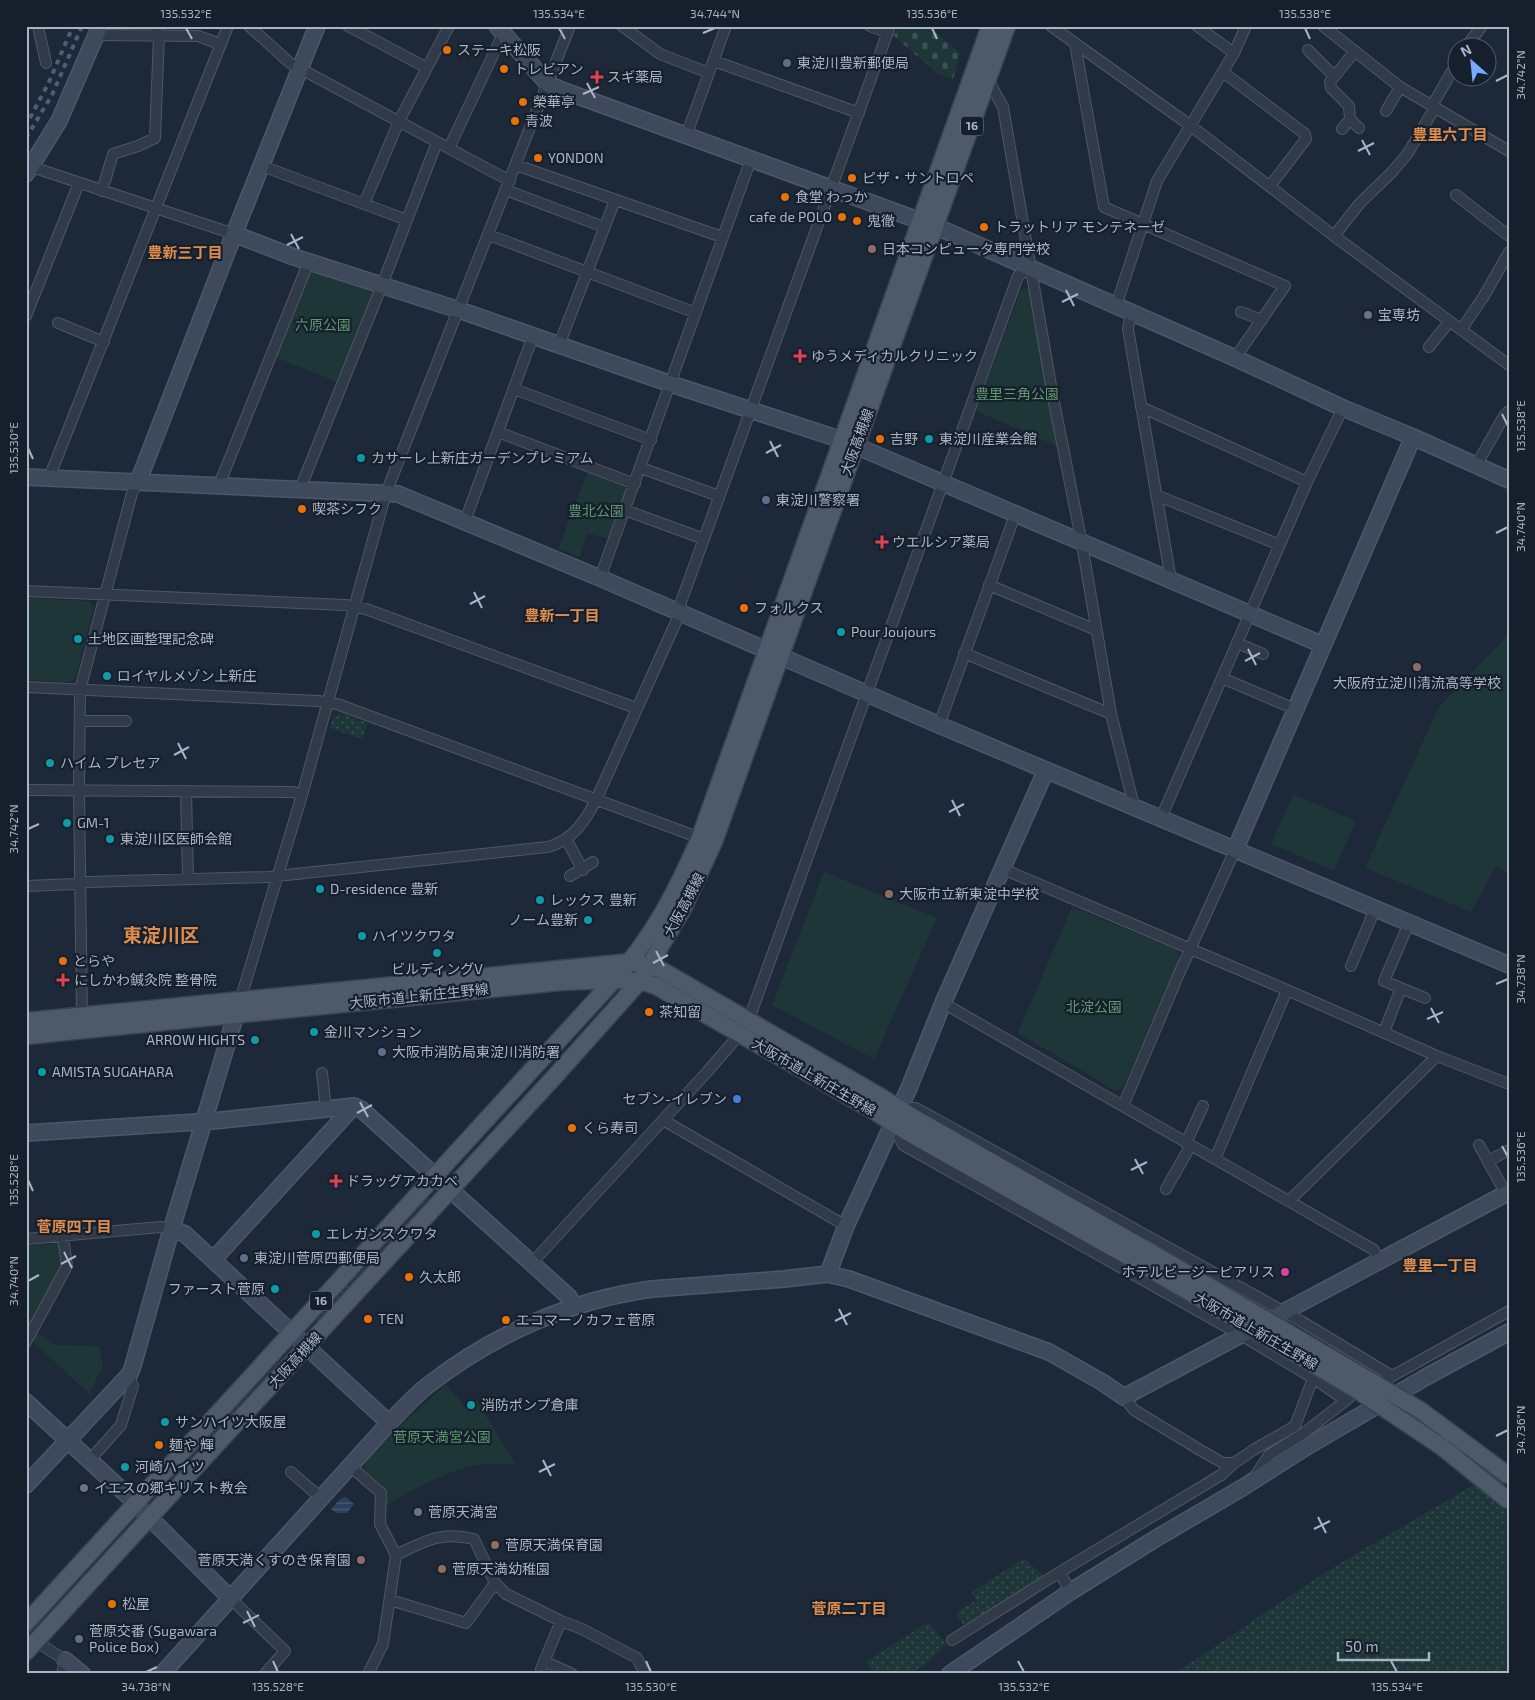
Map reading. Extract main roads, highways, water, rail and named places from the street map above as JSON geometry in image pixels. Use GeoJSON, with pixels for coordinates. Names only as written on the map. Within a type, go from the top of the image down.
{"type":"FeatureCollection","features":[{"type":"Feature","properties":{"kind":"main road","name":"大阪高槻線"},"geometry":{"type":"LineString","coordinates":[[26,1623],[614,980],[651,933],[683,876],[707,840],[781,657],[920,221],[990,26]]}},
{"type":"Feature","properties":{"kind":"main road","name":"大阪高槻線"},"geometry":{"type":"LineString","coordinates":[[30,1643],[150,1518],[640,981],[684,909],[766,650],[936,227],[1007,26]]}},
{"type":"Feature","properties":{"kind":"main road","name":"大阪市道上新庄生野線"},"geometry":{"type":"LineString","coordinates":[[26,1036],[83,1023],[630,962],[650,964],[749,1019],[896,1116],[1420,1410],[1509,1476]]}},
{"type":"Feature","properties":{"kind":"main road","name":"大阪市道上新庄生野線"},"geometry":{"type":"LineString","coordinates":[[238,1007],[517,986],[614,980],[640,981],[656,986],[877,1113],[896,1116]]}},
{"type":"Feature","properties":{"kind":"main road","name":"大阪市道上新庄生野線"},"geometry":{"type":"LineString","coordinates":[[26,1021],[83,1023]]}},
{"type":"Feature","properties":{"kind":"main road","name":"大阪市道上新庄生野線"},"geometry":{"type":"LineString","coordinates":[[1138,1253],[1354,1388],[1442,1447],[1509,1501]]}},
{"type":"Feature","properties":{"kind":"water"},"geometry":{"type":"Polygon","coordinates":[[[346,1497],[354,1504],[347,1513],[336,1513],[331,1509],[340,1499],[346,1497]]]}},
{"type":"Feature","properties":{"kind":"railway"},"geometry":{"type":"LineString","coordinates":[[30,118],[49,82],[73,26]]}},
{"type":"Feature","properties":{"kind":"railway"},"geometry":{"type":"LineString","coordinates":[[26,138],[52,95],[82,26]]}},
{"type":"Feature","properties":{"kind":"place","name":"ステーキ松阪"},"geometry":{"type":"Point","coordinates":[447,50]}},
{"type":"Feature","properties":{"kind":"place","name":"東淀川豊新郵便局"},"geometry":{"type":"Point","coordinates":[787,63]}},
{"type":"Feature","properties":{"kind":"place","name":"トレビアン"},"geometry":{"type":"Point","coordinates":[504,69]}},
{"type":"Feature","properties":{"kind":"place","name":"スギ薬局"},"geometry":{"type":"Point","coordinates":[597,77]}},
{"type":"Feature","properties":{"kind":"place","name":"榮華亭"},"geometry":{"type":"Point","coordinates":[523,102]}},
{"type":"Feature","properties":{"kind":"place","name":"青波"},"geometry":{"type":"Point","coordinates":[515,121]}},
{"type":"Feature","properties":{"kind":"place","name":"YONDON"},"geometry":{"type":"Point","coordinates":[538,158]}},
{"type":"Feature","properties":{"kind":"place","name":"ピザ・サントロペ"},"geometry":{"type":"Point","coordinates":[852,178]}},
{"type":"Feature","properties":{"kind":"place","name":"食堂 わっか"},"geometry":{"type":"Point","coordinates":[785,197]}},
{"type":"Feature","properties":{"kind":"place","name":"cafe de POLO"},"geometry":{"type":"Point","coordinates":[842,217]}},
{"type":"Feature","properties":{"kind":"place","name":"鬼徹"},"geometry":{"type":"Point","coordinates":[857,221]}},
{"type":"Feature","properties":{"kind":"place","name":"トラットリア モンテネーゼ"},"geometry":{"type":"Point","coordinates":[984,227]}},
{"type":"Feature","properties":{"kind":"place","name":"日本コンピュータ専門学校"},"geometry":{"type":"Point","coordinates":[872,249]}},
{"type":"Feature","properties":{"kind":"place","name":"宝専坊"},"geometry":{"type":"Point","coordinates":[1368,315]}},
{"type":"Feature","properties":{"kind":"place","name":"ゆうメディカルクリニック"},"geometry":{"type":"Point","coordinates":[800,356]}},
{"type":"Feature","properties":{"kind":"place","name":"吉野"},"geometry":{"type":"Point","coordinates":[880,439]}},
{"type":"Feature","properties":{"kind":"place","name":"東淀川産業会館"},"geometry":{"type":"Point","coordinates":[929,439]}},
{"type":"Feature","properties":{"kind":"place","name":"カサーレ上新庄ガーデンプレミアム"},"geometry":{"type":"Point","coordinates":[361,458]}},
{"type":"Feature","properties":{"kind":"place","name":"東淀川警察署"},"geometry":{"type":"Point","coordinates":[766,500]}},
{"type":"Feature","properties":{"kind":"place","name":"喫茶シフク"},"geometry":{"type":"Point","coordinates":[302,509]}},
{"type":"Feature","properties":{"kind":"place","name":"ウエルシア薬局"},"geometry":{"type":"Point","coordinates":[882,542]}},
{"type":"Feature","properties":{"kind":"place","name":"フォルクス"},"geometry":{"type":"Point","coordinates":[744,608]}},
{"type":"Feature","properties":{"kind":"place","name":"Pour Joujours"},"geometry":{"type":"Point","coordinates":[841,632]}},
{"type":"Feature","properties":{"kind":"place","name":"土地区画整理記念碑"},"geometry":{"type":"Point","coordinates":[78,639]}},
{"type":"Feature","properties":{"kind":"place","name":"大阪府立淀川清流高等学校"},"geometry":{"type":"Point","coordinates":[1417,667]}},
{"type":"Feature","properties":{"kind":"place","name":"ロイヤルメゾン上新庄"},"geometry":{"type":"Point","coordinates":[107,676]}},
{"type":"Feature","properties":{"kind":"place","name":"ハイム プレセア"},"geometry":{"type":"Point","coordinates":[50,763]}},
{"type":"Feature","properties":{"kind":"place","name":"GM-1"},"geometry":{"type":"Point","coordinates":[67,823]}},
{"type":"Feature","properties":{"kind":"place","name":"東淀川区医師会館"},"geometry":{"type":"Point","coordinates":[110,839]}},
{"type":"Feature","properties":{"kind":"place","name":"D-residence 豊新"},"geometry":{"type":"Point","coordinates":[320,889]}},
{"type":"Feature","properties":{"kind":"place","name":"大阪市立新東淀中学校"},"geometry":{"type":"Point","coordinates":[889,894]}},
{"type":"Feature","properties":{"kind":"place","name":"レックス 豊新"},"geometry":{"type":"Point","coordinates":[540,900]}},
{"type":"Feature","properties":{"kind":"place","name":"ノーム豊新"},"geometry":{"type":"Point","coordinates":[588,920]}},
{"type":"Feature","properties":{"kind":"place","name":"ハイツクワタ"},"geometry":{"type":"Point","coordinates":[362,936]}},
{"type":"Feature","properties":{"kind":"place","name":"ビルディングV"},"geometry":{"type":"Point","coordinates":[437,953]}},
{"type":"Feature","properties":{"kind":"place","name":"とらや"},"geometry":{"type":"Point","coordinates":[63,961]}},
{"type":"Feature","properties":{"kind":"place","name":"にしかわ鍼灸院 整骨院"},"geometry":{"type":"Point","coordinates":[63,980]}},
{"type":"Feature","properties":{"kind":"place","name":"茶知留"},"geometry":{"type":"Point","coordinates":[649,1012]}},
{"type":"Feature","properties":{"kind":"place","name":"金川マンション"},"geometry":{"type":"Point","coordinates":[314,1032]}},
{"type":"Feature","properties":{"kind":"place","name":"ARROW HIGHTS"},"geometry":{"type":"Point","coordinates":[255,1040]}},
{"type":"Feature","properties":{"kind":"place","name":"大阪市消防局東淀川消防署"},"geometry":{"type":"Point","coordinates":[382,1052]}},
{"type":"Feature","properties":{"kind":"place","name":"AMISTA SUGAHARA"},"geometry":{"type":"Point","coordinates":[42,1072]}},
{"type":"Feature","properties":{"kind":"place","name":"セブン-イレブン"},"geometry":{"type":"Point","coordinates":[737,1099]}},
{"type":"Feature","properties":{"kind":"place","name":"くら寿司"},"geometry":{"type":"Point","coordinates":[572,1128]}},
{"type":"Feature","properties":{"kind":"place","name":"ドラッグアカカベ"},"geometry":{"type":"Point","coordinates":[336,1181]}},
{"type":"Feature","properties":{"kind":"place","name":"エレガンスクワタ"},"geometry":{"type":"Point","coordinates":[316,1234]}},
{"type":"Feature","properties":{"kind":"place","name":"東淀川菅原四郵便局"},"geometry":{"type":"Point","coordinates":[244,1258]}},
{"type":"Feature","properties":{"kind":"place","name":"ホテルビージーピアリス"},"geometry":{"type":"Point","coordinates":[1285,1272]}},
{"type":"Feature","properties":{"kind":"place","name":"久太郎"},"geometry":{"type":"Point","coordinates":[409,1277]}},
{"type":"Feature","properties":{"kind":"place","name":"ファースト菅原"},"geometry":{"type":"Point","coordinates":[275,1289]}},
{"type":"Feature","properties":{"kind":"place","name":"TEN"},"geometry":{"type":"Point","coordinates":[368,1319]}},
{"type":"Feature","properties":{"kind":"place","name":"エコマーノカフェ菅原"},"geometry":{"type":"Point","coordinates":[506,1320]}},
{"type":"Feature","properties":{"kind":"place","name":"消防ポンプ倉庫"},"geometry":{"type":"Point","coordinates":[471,1405]}},
{"type":"Feature","properties":{"kind":"place","name":"サンハイツ大阪屋"},"geometry":{"type":"Point","coordinates":[165,1422]}},
{"type":"Feature","properties":{"kind":"place","name":"麺や 輝"},"geometry":{"type":"Point","coordinates":[159,1445]}},
{"type":"Feature","properties":{"kind":"place","name":"河崎ハイツ"},"geometry":{"type":"Point","coordinates":[125,1467]}},
{"type":"Feature","properties":{"kind":"place","name":"イエスの郷キリスト教会"},"geometry":{"type":"Point","coordinates":[84,1488]}},
{"type":"Feature","properties":{"kind":"place","name":"菅原天満宮"},"geometry":{"type":"Point","coordinates":[418,1512]}},
{"type":"Feature","properties":{"kind":"place","name":"菅原天満保育園"},"geometry":{"type":"Point","coordinates":[495,1545]}},
{"type":"Feature","properties":{"kind":"place","name":"菅原天満くすのき保育園"},"geometry":{"type":"Point","coordinates":[361,1560]}},
{"type":"Feature","properties":{"kind":"place","name":"菅原天満幼稚園"},"geometry":{"type":"Point","coordinates":[442,1569]}},
{"type":"Feature","properties":{"kind":"place","name":"松屋"},"geometry":{"type":"Point","coordinates":[112,1604]}},
{"type":"Feature","properties":{"kind":"place","name":"菅原交番 (Sugawara Police Box)"},"geometry":{"type":"Point","coordinates":[79,1639]}},
{"type":"Feature","properties":{"kind":"district","name":"豊里六丁目"},"geometry":{"type":"Point","coordinates":[1450,135]}},
{"type":"Feature","properties":{"kind":"district","name":"豊新三丁目"},"geometry":{"type":"Point","coordinates":[185,253]}},
{"type":"Feature","properties":{"kind":"district","name":"豊新一丁目"},"geometry":{"type":"Point","coordinates":[562,616]}},
{"type":"Feature","properties":{"kind":"district","name":"東淀川区"},"geometry":{"type":"Point","coordinates":[161,935]}},
{"type":"Feature","properties":{"kind":"district","name":"菅原四丁目"},"geometry":{"type":"Point","coordinates":[74,1227]}},
{"type":"Feature","properties":{"kind":"district","name":"豊里一丁目"},"geometry":{"type":"Point","coordinates":[1440,1266]}},
{"type":"Feature","properties":{"kind":"district","name":"菅原二丁目"},"geometry":{"type":"Point","coordinates":[849,1609]}},
{"type":"Feature","properties":{"kind":"park label","name":"六原公園"},"geometry":{"type":"Point","coordinates":[323,325]}},
{"type":"Feature","properties":{"kind":"park label","name":"豊里三角公園"},"geometry":{"type":"Point","coordinates":[1017,394]}},
{"type":"Feature","properties":{"kind":"park label","name":"豊北公園"},"geometry":{"type":"Point","coordinates":[596,511]}},
{"type":"Feature","properties":{"kind":"park label","name":"北淀公園"},"geometry":{"type":"Point","coordinates":[1094,1007]}},
{"type":"Feature","properties":{"kind":"park label","name":"菅原天満宮公園"},"geometry":{"type":"Point","coordinates":[442,1437]}}]}
